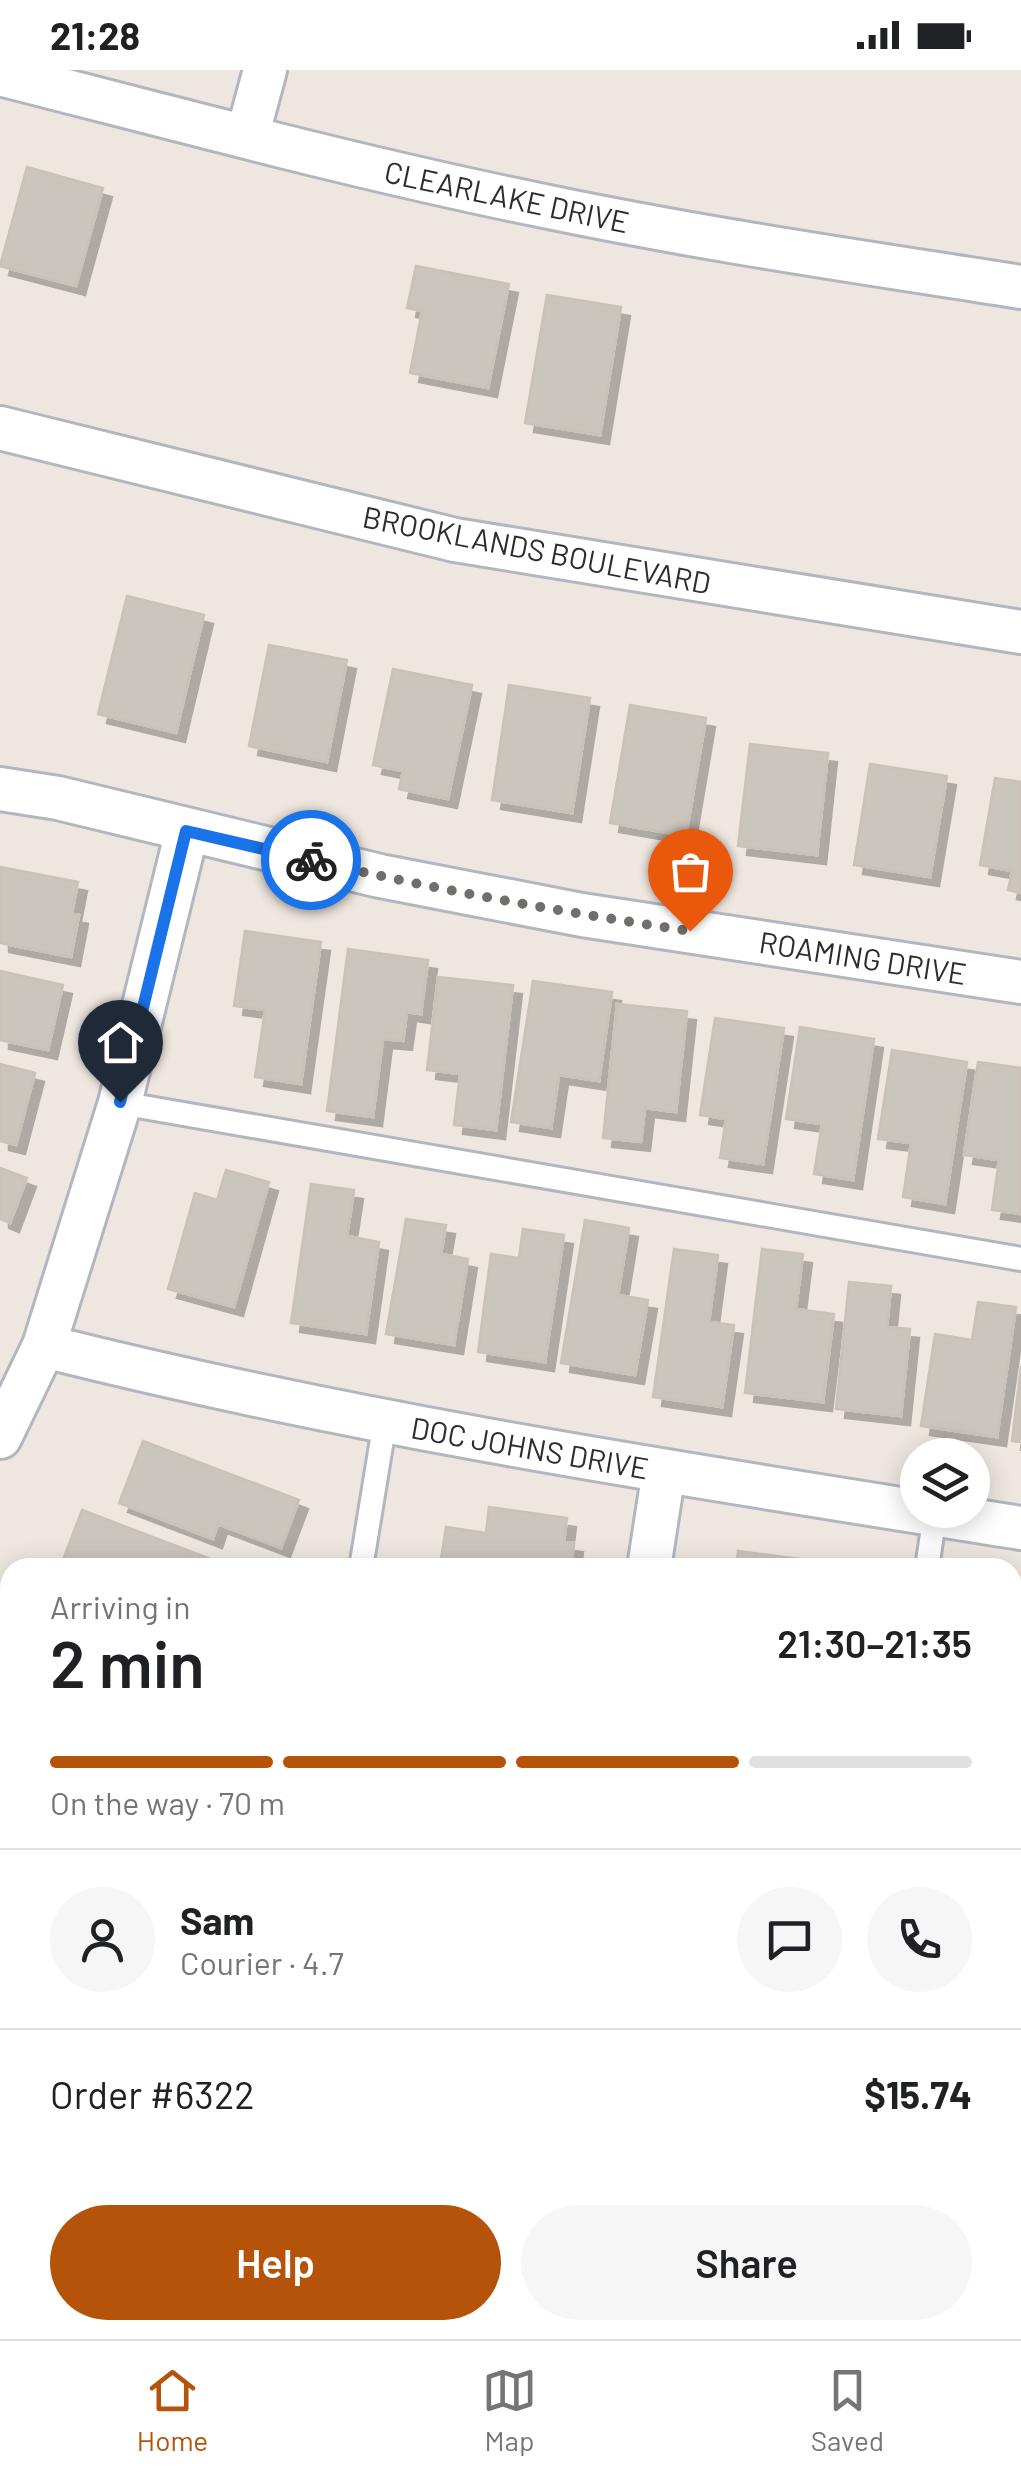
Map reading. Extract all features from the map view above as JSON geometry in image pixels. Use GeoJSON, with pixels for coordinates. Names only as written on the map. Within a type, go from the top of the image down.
{"type":"FeatureCollection","features":[{"type":"Feature","properties":{"kind":"street"},"geometry":{"type":"LineString","coordinates":[[247,137],[264,70]]}},
{"type":"Feature","properties":{"kind":"street","name":"CLEARLAKE DRIVE"},"geometry":{"type":"LineString","coordinates":[[0,74],[542,206],[767,248],[1021,286]]}},
{"type":"Feature","properties":{"kind":"street","name":"BROOKLANDS BOULEVARD"},"geometry":{"type":"LineString","coordinates":[[0,428],[455,540],[1021,632]]}},
{"type":"Feature","properties":{"kind":"street","name":"ROAMING DRIVE"},"geometry":{"type":"LineString","coordinates":[[0,789],[58,798],[380,876],[582,915],[1021,982]]}},
{"type":"Feature","properties":{"kind":"street"},"geometry":{"type":"LineString","coordinates":[[0,1437],[44,1346],[120,1102],[186,831]]}},
{"type":"Feature","properties":{"kind":"street","name":"DOC JOHNS DRIVE"},"geometry":{"type":"LineString","coordinates":[[44,1346],[385,1422],[900,1508]]}},
{"type":"Feature","properties":{"kind":"street"},"geometry":{"type":"LineString","coordinates":[[651,1558],[664,1471]]}},
{"type":"Feature","properties":{"kind":"street","name":"DOC JOHNS DRIVE"},"geometry":{"type":"LineString","coordinates":[[990,1523],[1021,1528]]}},
{"type":"Feature","properties":{"kind":"lane"},"geometry":{"type":"LineString","coordinates":[[120,1102],[1021,1259]]}},
{"type":"Feature","properties":{"kind":"lane"},"geometry":{"type":"LineString","coordinates":[[363,1558],[385,1422]]}},
{"type":"Feature","properties":{"kind":"lane"},"geometry":{"type":"LineString","coordinates":[[928,1558],[933,1528]]}},
{"type":"Feature","properties":{"kind":"building"},"geometry":{"type":"Polygon","coordinates":[[[27,167],[103,188],[76,286],[0,266],[27,167]]]}},
{"type":"Feature","properties":{"kind":"building"},"geometry":{"type":"Polygon","coordinates":[[[416,266],[509,284],[488,388],[410,373],[422,311],[407,308],[416,266]]]}},
{"type":"Feature","properties":{"kind":"building"},"geometry":{"type":"Polygon","coordinates":[[[547,295],[621,307],[600,435],[525,423],[547,295]]]}},
{"type":"Feature","properties":{"kind":"building"},"geometry":{"type":"Polygon","coordinates":[[[127,596],[204,615],[176,733],[98,714],[127,596]]]}},
{"type":"Feature","properties":{"kind":"building"},"geometry":{"type":"Polygon","coordinates":[[[269,645],[347,660],[327,762],[249,746],[269,645]]]}},
{"type":"Feature","properties":{"kind":"building"},"geometry":{"type":"Polygon","coordinates":[[[393,669],[472,685],[448,799],[399,789],[403,771],[373,765],[393,669]]]}},
{"type":"Feature","properties":{"kind":"building"},"geometry":{"type":"Polygon","coordinates":[[[509,685],[590,698],[572,813],[492,800],[509,685]]]}},
{"type":"Feature","properties":{"kind":"building"},"geometry":{"type":"Polygon","coordinates":[[[630,705],[706,718],[686,836],[610,823],[630,705]]]}},
{"type":"Feature","properties":{"kind":"building"},"geometry":{"type":"Polygon","coordinates":[[[750,744],[828,753],[817,855],[738,846],[750,744]]]}},
{"type":"Feature","properties":{"kind":"building"},"geometry":{"type":"Polygon","coordinates":[[[870,764],[947,776],[930,877],[854,865],[870,764]]]}},
{"type":"Feature","properties":{"kind":"building"},"geometry":{"type":"Polygon","coordinates":[[[995,778],[1021,782],[1021,893],[1008,890],[1012,871],[980,865],[995,778]]]}},
{"type":"Feature","properties":{"kind":"building"},"geometry":{"type":"Polygon","coordinates":[[[0,867],[78,882],[72,913],[79,915],[71,957],[0,943],[0,867]]]}},
{"type":"Feature","properties":{"kind":"building"},"geometry":{"type":"Polygon","coordinates":[[[245,931],[321,942],[301,1084],[255,1077],[265,1010],[234,1006],[245,931]]]}},
{"type":"Feature","properties":{"kind":"building"},"geometry":{"type":"Polygon","coordinates":[[[348,949],[428,960],[421,1014],[407,1012],[403,1041],[383,1039],[373,1117],[327,1111],[348,949]]]}},
{"type":"Feature","properties":{"kind":"building"},"geometry":{"type":"Polygon","coordinates":[[[0,971],[63,985],[48,1050],[0,1040],[0,971]]]}},
{"type":"Feature","properties":{"kind":"building"},"geometry":{"type":"Polygon","coordinates":[[[438,977],[513,985],[496,1130],[454,1125],[460,1074],[427,1070],[438,977]]]}},
{"type":"Feature","properties":{"kind":"building"},"geometry":{"type":"Polygon","coordinates":[[[533,981],[612,992],[599,1081],[559,1075],[551,1128],[511,1122],[533,981]]]}},
{"type":"Feature","properties":{"kind":"building"},"geometry":{"type":"Polygon","coordinates":[[[617,1004],[687,1011],[676,1112],[645,1108],[641,1142],[603,1138],[617,1004]]]}},
{"type":"Feature","properties":{"kind":"building"},"geometry":{"type":"Polygon","coordinates":[[[715,1018],[784,1028],[763,1164],[720,1158],[726,1119],[700,1115],[715,1018]]]}},
{"type":"Feature","properties":{"kind":"building"},"geometry":{"type":"Polygon","coordinates":[[[800,1027],[874,1039],[853,1180],[814,1174],[822,1124],[786,1119],[800,1027]]]}},
{"type":"Feature","properties":{"kind":"building"},"geometry":{"type":"Polygon","coordinates":[[[892,1050],[967,1062],[945,1204],[903,1197],[911,1143],[878,1139],[892,1050]]]}},
{"type":"Feature","properties":{"kind":"building"},"geometry":{"type":"Polygon","coordinates":[[[978,1062],[1021,1068],[1021,1214],[992,1210],[999,1160],[964,1155],[978,1062]]]}},
{"type":"Feature","properties":{"kind":"building"},"geometry":{"type":"Polygon","coordinates":[[[0,1064],[35,1073],[16,1145],[0,1141],[0,1064]]]}},
{"type":"Feature","properties":{"kind":"building"},"geometry":{"type":"Polygon","coordinates":[[[0,1168],[27,1178],[10,1223],[0,1219],[0,1168]]]}},
{"type":"Feature","properties":{"kind":"building"},"geometry":{"type":"Polygon","coordinates":[[[226,1170],[269,1182],[234,1307],[168,1289],[195,1193],[217,1200],[226,1170]]]}},
{"type":"Feature","properties":{"kind":"building"},"geometry":{"type":"Polygon","coordinates":[[[311,1184],[354,1190],[347,1236],[379,1242],[366,1334],[291,1323],[311,1184]]]}},
{"type":"Feature","properties":{"kind":"building"},"geometry":{"type":"Polygon","coordinates":[[[406,1219],[446,1225],[441,1254],[468,1259],[454,1345],[386,1334],[406,1219]]]}},
{"type":"Feature","properties":{"kind":"building"},"geometry":{"type":"Polygon","coordinates":[[[585,1220],[629,1228],[618,1295],[648,1300],[635,1375],[561,1363],[585,1220]]]}},
{"type":"Feature","properties":{"kind":"building"},"geometry":{"type":"Polygon","coordinates":[[[523,1229],[564,1235],[545,1362],[478,1352],[491,1254],[519,1258],[523,1229]]]}},
{"type":"Feature","properties":{"kind":"building"},"geometry":{"type":"Polygon","coordinates":[[[674,1249],[718,1255],[709,1322],[734,1325],[722,1407],[653,1397],[674,1249]]]}},
{"type":"Feature","properties":{"kind":"building"},"geometry":{"type":"Polygon","coordinates":[[[762,1249],[803,1254],[796,1309],[834,1314],[823,1402],[745,1393],[762,1249]]]}},
{"type":"Feature","properties":{"kind":"building"},"geometry":{"type":"Polygon","coordinates":[[[849,1282],[891,1286],[887,1327],[910,1329],[901,1416],[836,1409],[849,1282]]]}},
{"type":"Feature","properties":{"kind":"building"},"geometry":{"type":"Polygon","coordinates":[[[978,1302],[1016,1307],[997,1437],[921,1426],[935,1334],[972,1340],[978,1302]]]}},
{"type":"Feature","properties":{"kind":"building"},"geometry":{"type":"Polygon","coordinates":[[[1021,1366],[1021,1442],[1012,1441],[1021,1366]]]}},
{"type":"Feature","properties":{"kind":"building"},"geometry":{"type":"Polygon","coordinates":[[[143,1441],[299,1500],[281,1548],[218,1524],[213,1539],[119,1503],[143,1441]]]}},
{"type":"Feature","properties":{"kind":"building"},"geometry":{"type":"Polygon","coordinates":[[[489,1507],[567,1518],[564,1542],[574,1543],[572,1558],[441,1558],[446,1527],[486,1533],[489,1507]]]}},
{"type":"Feature","properties":{"kind":"building"},"geometry":{"type":"Polygon","coordinates":[[[82,1510],[208,1558],[64,1558],[82,1510]]]}},
{"type":"Feature","properties":{"kind":"building"},"geometry":{"type":"Polygon","coordinates":[[[738,1551],[791,1558],[737,1558],[738,1551]]]}},
{"type":"Feature","properties":{"kind":"way so far"},"geometry":{"type":"LineString","coordinates":[[311,860],[582,915],[690,931]]}},
{"type":"Feature","properties":{"kind":"route"},"geometry":{"type":"LineString","coordinates":[[120,1102],[186,831],[311,860]]}}]}
